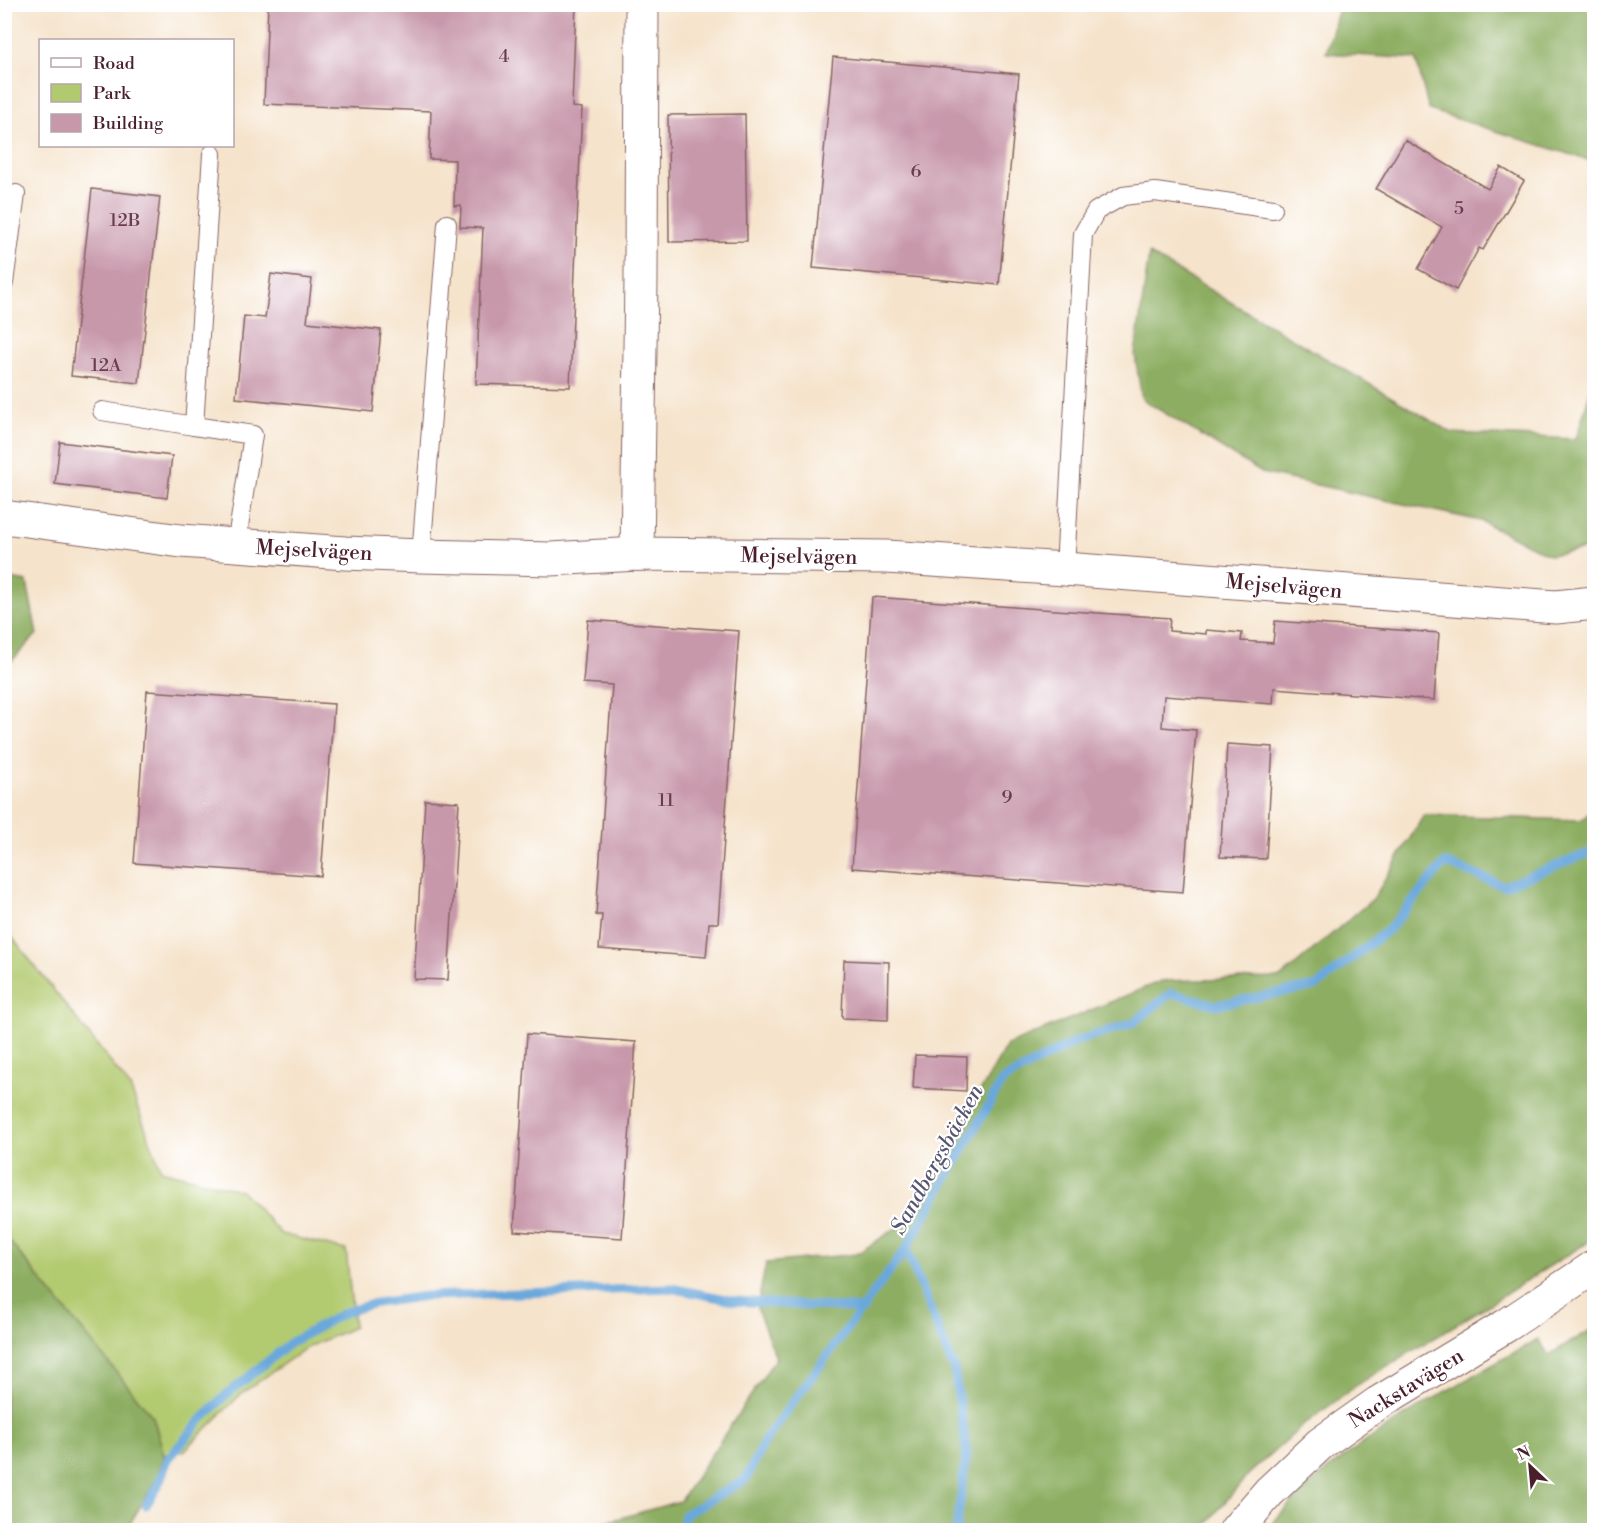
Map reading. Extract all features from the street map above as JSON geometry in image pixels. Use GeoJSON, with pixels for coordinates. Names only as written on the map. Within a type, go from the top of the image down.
{"type":"FeatureCollection","features":[{"type":"Feature","properties":{"kind":"street"},"geometry":{"type":"LineString","coordinates":[[637,554],[642,4]]}},
{"type":"Feature","properties":{"kind":"street","name":"Mejselvägen"},"geometry":{"type":"LineString","coordinates":[[4,517],[181,541],[236,546],[421,556],[551,559],[637,554],[887,557],[1065,568],[1556,608],[1594,603]]}},
{"type":"Feature","properties":{"kind":"street","name":"Nackstavägen"},"geometry":{"type":"LineString","coordinates":[[1236,1530],[1269,1491],[1320,1444],[1378,1403],[1507,1325],[1594,1267]]}},
{"type":"Feature","properties":{"kind":"lane"},"geometry":{"type":"LineString","coordinates":[[194,426],[212,154]]}},
{"type":"Feature","properties":{"kind":"lane"},"geometry":{"type":"LineString","coordinates":[[1065,568],[1083,234],[1096,211],[1123,196],[1155,192],[1273,209]]}},
{"type":"Feature","properties":{"kind":"lane"},"geometry":{"type":"LineString","coordinates":[[4,283],[16,194]]}},
{"type":"Feature","properties":{"kind":"lane"},"geometry":{"type":"LineString","coordinates":[[421,556],[447,225]]}},
{"type":"Feature","properties":{"kind":"lane"},"geometry":{"type":"LineString","coordinates":[[102,411],[253,435],[236,546]]}},
{"type":"Feature","properties":{"kind":"green space"},"geometry":{"type":"Polygon","coordinates":[[[1452,4],[1594,5],[1594,162],[1429,110],[1416,59],[1326,53],[1340,5],[1386,5],[1441,12],[1452,4]]]}},
{"type":"Feature","properties":{"kind":"green space"},"geometry":{"type":"Polygon","coordinates":[[[1149,254],[1452,433],[1576,439],[1594,380],[1594,548],[1549,555],[1481,521],[1262,473],[1142,399],[1135,355],[1149,254]]]}},
{"type":"Feature","properties":{"kind":"green space"},"geometry":{"type":"Polygon","coordinates":[[[5,578],[27,582],[37,634],[5,668],[5,578]]]}},
{"type":"Feature","properties":{"kind":"green space"},"geometry":{"type":"Polygon","coordinates":[[[1594,809],[1594,1238],[1364,1380],[1301,1427],[1249,1474],[1201,1530],[578,1530],[680,1501],[776,1358],[757,1308],[766,1263],[857,1254],[904,1223],[1007,1045],[1161,981],[1280,978],[1374,898],[1424,815],[1581,820],[1594,809]]]}},
{"type":"Feature","properties":{"kind":"green space"},"geometry":{"type":"Polygon","coordinates":[[[4,927],[130,1087],[161,1170],[242,1191],[281,1234],[346,1250],[354,1327],[306,1348],[241,1394],[184,1451],[164,1455],[153,1417],[5,1236],[4,927]]]}},
{"type":"Feature","properties":{"kind":"green space"},"geometry":{"type":"Polygon","coordinates":[[[5,1236],[153,1417],[164,1455],[157,1479],[126,1530],[5,1530],[5,1236]]]}},
{"type":"Feature","properties":{"kind":"green space"},"geometry":{"type":"Polygon","coordinates":[[[1594,1328],[1594,1526],[1588,1530],[1267,1530],[1295,1499],[1326,1472],[1393,1423],[1538,1339],[1549,1355],[1594,1328]]]}},
{"type":"Feature","properties":{"kind":"building"},"geometry":{"type":"Polygon","coordinates":[[[268,5],[576,5],[572,107],[582,108],[570,387],[476,384],[483,228],[460,227],[461,205],[454,206],[455,160],[429,159],[431,111],[264,104],[268,5]]]}},
{"type":"Feature","properties":{"kind":"building"},"geometry":{"type":"Polygon","coordinates":[[[833,57],[1019,74],[999,285],[813,268],[833,57]]]}},
{"type":"Feature","properties":{"kind":"building"},"geometry":{"type":"Polygon","coordinates":[[[745,114],[747,241],[669,242],[668,115],[745,114]]]}},
{"type":"Feature","properties":{"kind":"building"},"geometry":{"type":"Polygon","coordinates":[[[1405,140],[1488,189],[1501,167],[1524,181],[1483,250],[1479,248],[1456,290],[1418,269],[1442,227],[1376,189],[1405,140]]]}},
{"type":"Feature","properties":{"kind":"building"},"geometry":{"type":"Polygon","coordinates":[[[92,189],[160,197],[139,383],[71,376],[92,189]]]}},
{"type":"Feature","properties":{"kind":"building"},"geometry":{"type":"Polygon","coordinates":[[[271,274],[312,279],[307,322],[381,330],[373,412],[236,398],[244,316],[265,318],[271,274]]]}},
{"type":"Feature","properties":{"kind":"building"},"geometry":{"type":"Polygon","coordinates":[[[60,442],[172,456],[167,498],[55,484],[60,442]]]}},
{"type":"Feature","properties":{"kind":"building"},"geometry":{"type":"Polygon","coordinates":[[[872,597],[1170,618],[1169,631],[1206,634],[1206,630],[1242,633],[1241,641],[1273,643],[1275,621],[1439,633],[1434,700],[1274,688],[1273,704],[1164,696],[1162,727],[1196,730],[1183,892],[852,868],[872,597]]]}},
{"type":"Feature","properties":{"kind":"building"},"geometry":{"type":"Polygon","coordinates":[[[588,620],[739,631],[718,923],[709,923],[706,957],[599,949],[602,915],[596,915],[612,685],[583,683],[588,620]]]}},
{"type":"Feature","properties":{"kind":"building"},"geometry":{"type":"Polygon","coordinates":[[[147,691],[334,704],[321,876],[134,863],[147,691]]]}},
{"type":"Feature","properties":{"kind":"building"},"geometry":{"type":"Polygon","coordinates":[[[1227,744],[1273,747],[1266,859],[1220,857],[1227,744]]]}},
{"type":"Feature","properties":{"kind":"building"},"geometry":{"type":"Polygon","coordinates":[[[425,800],[459,802],[448,980],[414,979],[425,800]]]}},
{"type":"Feature","properties":{"kind":"building"},"geometry":{"type":"Polygon","coordinates":[[[844,960],[889,962],[888,1020],[842,1018],[844,960]]]}},
{"type":"Feature","properties":{"kind":"building"},"geometry":{"type":"Polygon","coordinates":[[[527,1034],[636,1042],[622,1238],[514,1231],[527,1034]]]}},
{"type":"Feature","properties":{"kind":"building"},"geometry":{"type":"Polygon","coordinates":[[[915,1055],[967,1057],[966,1091],[913,1088],[915,1055]]]}},
{"type":"Feature","properties":{"kind":"waterway","name":"Sandbergsbäcken"},"geometry":{"type":"LineString","coordinates":[[956,1530],[967,1453],[954,1369],[906,1249],[1003,1080],[1077,1041],[1133,1023],[1171,993],[1216,1005],[1317,986],[1389,929],[1445,863],[1504,886],[1594,851]]}},
{"type":"Feature","properties":{"kind":"waterway"},"geometry":{"type":"LineString","coordinates":[[681,1530],[684,1515],[746,1479],[765,1440],[906,1249]]}},
{"type":"Feature","properties":{"kind":"waterway"},"geometry":{"type":"LineString","coordinates":[[146,1505],[157,1488],[168,1459],[224,1397],[290,1343],[345,1312],[376,1303],[426,1296],[671,1288],[735,1301],[864,1309]]}}]}
